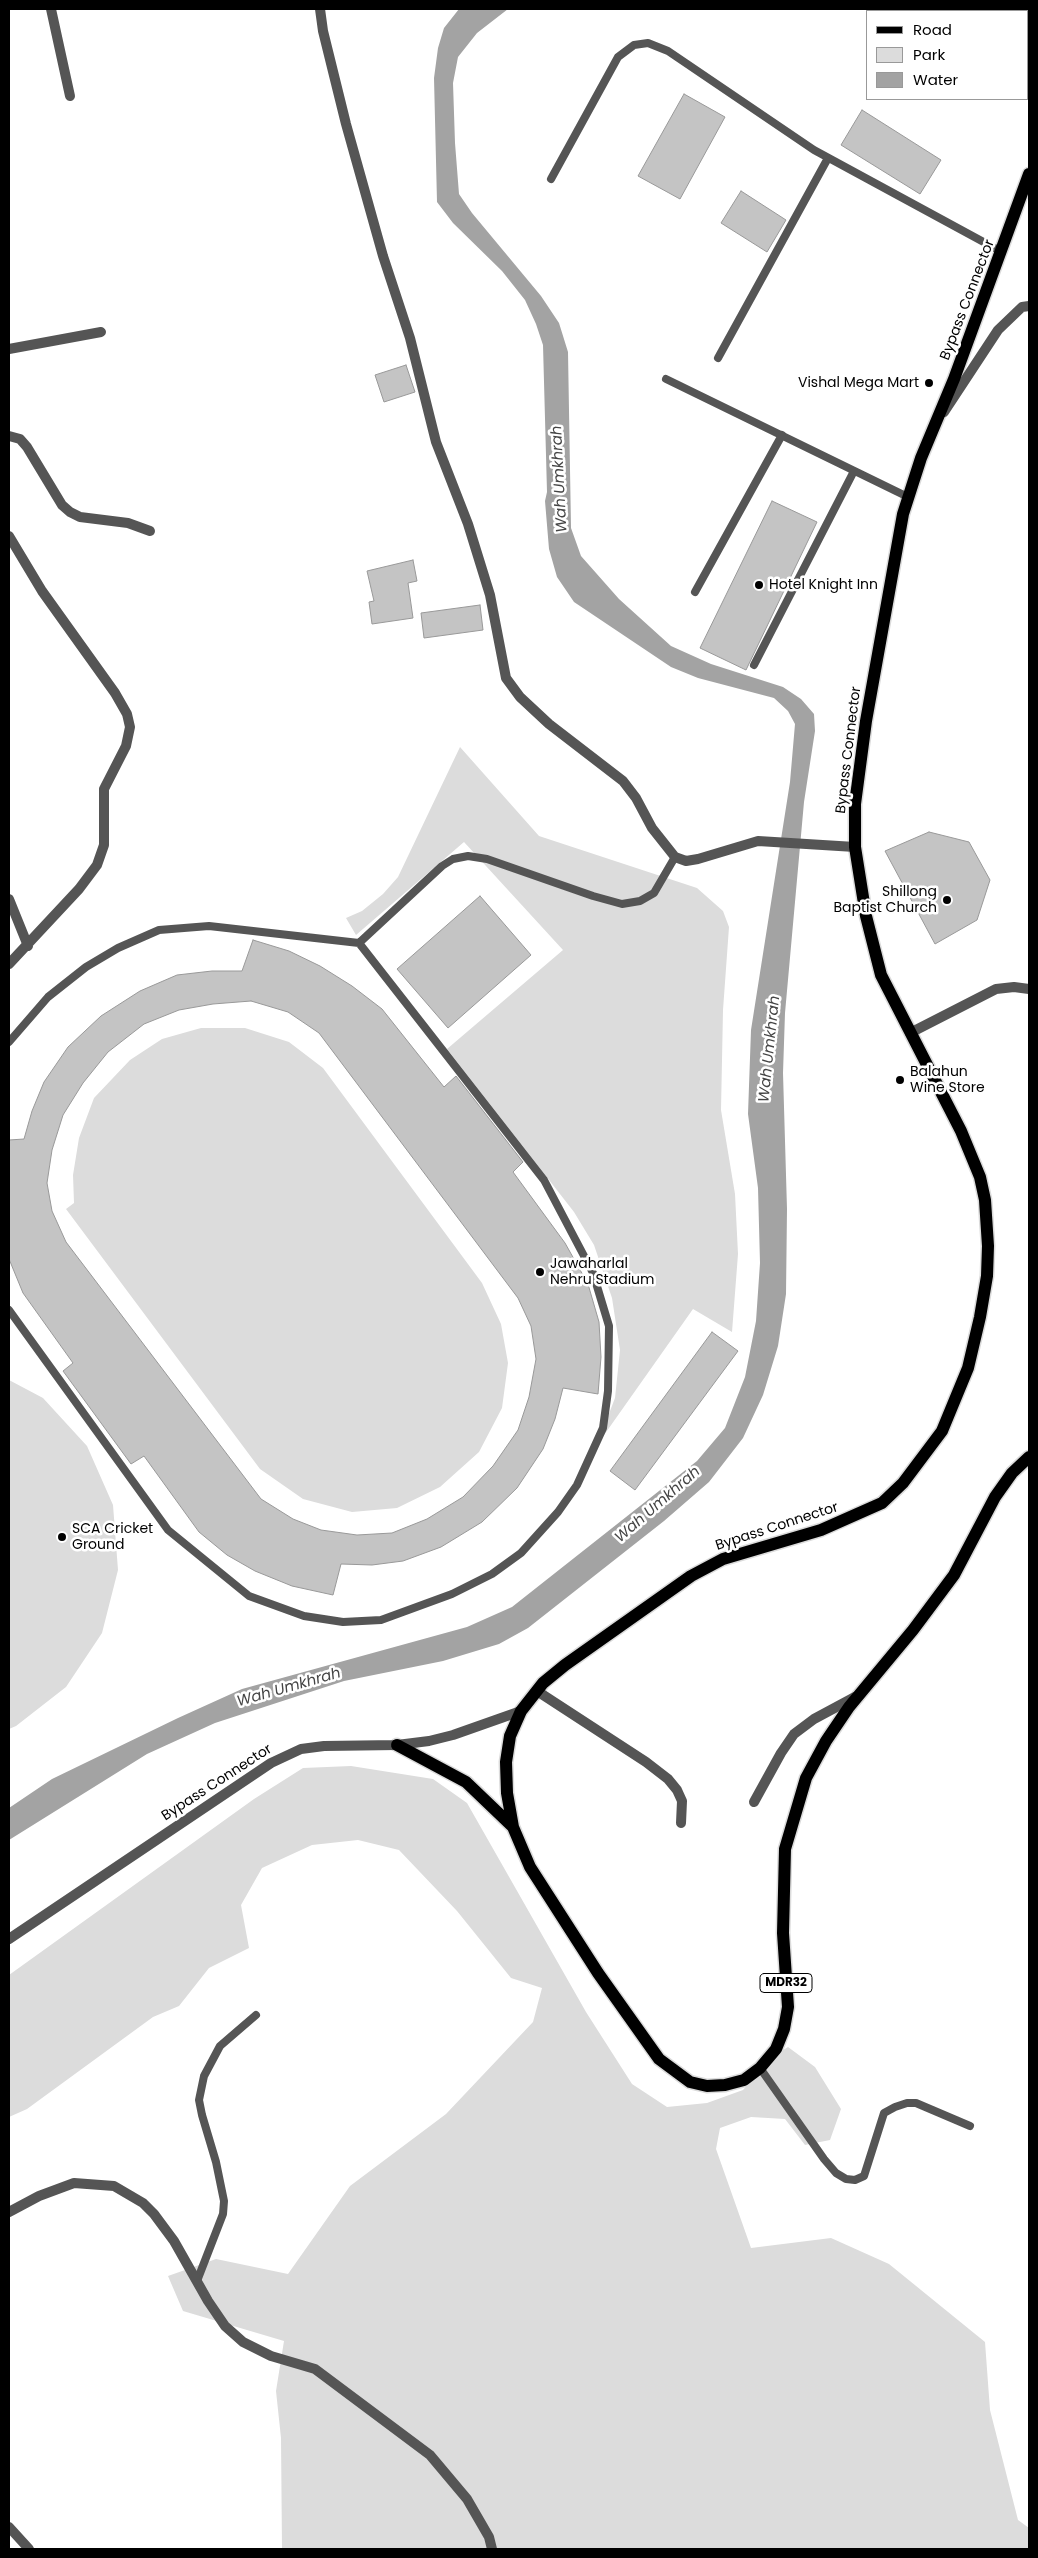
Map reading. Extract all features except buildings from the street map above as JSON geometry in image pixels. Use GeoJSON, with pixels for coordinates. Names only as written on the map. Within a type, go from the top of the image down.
{"type":"FeatureCollection","features":[{"type":"Feature","properties":{"kind":"main road","name":"Bypass Connector"},"geometry":{"type":"LineString","coordinates":[[521,1710],[537,1690],[565,1665],[691,1576],[723,1559],[821,1530],[882,1503],[902,1483],[942,1431],[968,1368],[980,1317],[986,1276],[987,1222],[980,1177],[968,1148],[881,975],[866,916],[855,847],[856,804],[866,721],[908,497],[921,458],[938,421],[1002,252],[1029,174]]}},
{"type":"Feature","properties":{"kind":"main road","name":"MDR32"},"geometry":{"type":"LineString","coordinates":[[521,1710],[510,1736],[506,1762],[507,1793],[513,1827],[530,1867],[545,1893],[598,1973],[659,2059],[690,2082],[707,2086],[725,2085],[744,2080],[760,2068],[776,2049],[784,2029],[788,2007],[783,1890],[785,1849],[806,1778],[826,1741],[859,1694],[954,1575],[995,1496],[1012,1473],[1029,1458]]}},
{"type":"Feature","properties":{"kind":"main road"},"geometry":{"type":"LineString","coordinates":[[397,1745],[466,1782],[513,1827]]}},
{"type":"Feature","properties":{"kind":"street"},"geometry":{"type":"LineString","coordinates":[[51,9],[70,96]]}},
{"type":"Feature","properties":{"kind":"street"},"geometry":{"type":"LineString","coordinates":[[320,9],[323,31],[346,124],[383,256],[410,338],[436,442],[468,524],[490,595],[506,678],[520,697],[549,724],[623,781],[636,798],[652,828],[675,857],[686,861],[698,859],[742,844],[773,841],[855,847]]}},
{"type":"Feature","properties":{"kind":"street"},"geometry":{"type":"LineString","coordinates":[[938,421],[998,330],[1022,307],[1029,306]]}},
{"type":"Feature","properties":{"kind":"street"},"geometry":{"type":"LineString","coordinates":[[9,349],[101,332]]}},
{"type":"Feature","properties":{"kind":"street"},"geometry":{"type":"LineString","coordinates":[[9,436],[20,439],[27,447],[62,505],[70,512],[80,517],[128,524],[150,532]]}},
{"type":"Feature","properties":{"kind":"street"},"geometry":{"type":"LineString","coordinates":[[9,536],[42,591],[115,693],[127,714],[130,727],[126,746],[104,789],[104,846],[97,865],[80,889],[9,964]]}},
{"type":"Feature","properties":{"kind":"street"},"geometry":{"type":"LineString","coordinates":[[9,899],[28,946]]}},
{"type":"Feature","properties":{"kind":"street"},"geometry":{"type":"LineString","coordinates":[[910,1033],[996,989],[1014,987],[1029,989]]}},
{"type":"Feature","properties":{"kind":"street"},"geometry":{"type":"LineString","coordinates":[[537,1690],[646,1762],[668,1779],[677,1790],[682,1801],[681,1823]]}},
{"type":"Feature","properties":{"kind":"street"},"geometry":{"type":"LineString","coordinates":[[754,1802],[781,1753],[794,1734],[814,1719],[859,1694]]}},
{"type":"Feature","properties":{"kind":"street","name":"Bypass Connector"},"geometry":{"type":"LineString","coordinates":[[9,1939],[271,1763],[301,1749],[324,1746],[397,1745],[453,1735],[521,1710]]}},
{"type":"Feature","properties":{"kind":"street"},"geometry":{"type":"LineString","coordinates":[[9,2212],[39,2196],[74,2183],[114,2186],[143,2202],[174,2241],[196,2282],[225,2326],[243,2342],[271,2356],[315,2369],[430,2455],[467,2499],[489,2537],[492,2549]]}},
{"type":"Feature","properties":{"kind":"street"},"geometry":{"type":"LineString","coordinates":[[9,2526],[29,2549]]}},
{"type":"Feature","properties":{"kind":"lane"},"geometry":{"type":"LineString","coordinates":[[551,179],[618,57],[634,45],[648,42],[668,51],[828,158],[1002,252]]}},
{"type":"Feature","properties":{"kind":"lane"},"geometry":{"type":"LineString","coordinates":[[718,358],[828,158]]}},
{"type":"Feature","properties":{"kind":"lane"},"geometry":{"type":"LineString","coordinates":[[666,379],[908,497]]}},
{"type":"Feature","properties":{"kind":"lane"},"geometry":{"type":"LineString","coordinates":[[695,592],[782,436]]}},
{"type":"Feature","properties":{"kind":"lane"},"geometry":{"type":"LineString","coordinates":[[754,665],[854,471]]}},
{"type":"Feature","properties":{"kind":"lane"},"geometry":{"type":"LineString","coordinates":[[359,943],[442,866],[453,859],[468,856],[487,859],[593,896],[622,904],[640,901],[654,893],[675,857]]}},
{"type":"Feature","properties":{"kind":"lane"},"geometry":{"type":"LineString","coordinates":[[9,1042],[48,996],[86,967],[118,948],[159,930],[209,926],[359,943],[544,1180],[593,1273],[609,1326],[608,1391],[603,1428],[576,1485],[558,1512],[521,1553],[492,1574],[452,1594],[381,1620],[343,1622],[304,1616],[249,1596],[168,1530],[9,1310]]}},
{"type":"Feature","properties":{"kind":"lane"},"geometry":{"type":"LineString","coordinates":[[196,2282],[223,2214],[224,2201],[216,2162],[202,2115],[200,2100],[204,2076],[220,2046],[256,2016]]}},
{"type":"Feature","properties":{"kind":"lane"},"geometry":{"type":"LineString","coordinates":[[760,2068],[824,2159],[836,2173],[846,2179],[855,2180],[864,2176],[884,2113],[896,2107],[916,2103],[970,2126]]}},
{"type":"Feature","properties":{"kind":"green space"},"geometry":{"type":"Polygon","coordinates":[[[460,747],[539,836],[697,888],[723,911],[729,927],[723,1010],[721,1110],[735,1194],[738,1254],[732,1332],[693,1309],[597,1445],[615,1398],[620,1350],[612,1298],[594,1245],[574,1212],[447,1049],[563,950],[464,842],[356,935],[346,918],[362,911],[383,894],[398,877],[460,747]]]}},
{"type":"Feature","properties":{"kind":"green space"},"geometry":{"type":"Polygon","coordinates":[[[201,1028],[245,1028],[289,1042],[323,1068],[482,1283],[501,1324],[508,1363],[502,1408],[479,1452],[440,1487],[397,1508],[352,1512],[303,1499],[260,1469],[66,1209],[74,1203],[73,1175],[79,1138],[94,1098],[130,1060],[162,1039],[201,1028]]]}},
{"type":"Feature","properties":{"kind":"green space","name":"SCA Cricket Ground"},"geometry":{"type":"Polygon","coordinates":[[[9,1380],[43,1398],[87,1446],[113,1505],[118,1570],[102,1633],[66,1687],[16,1726],[9,1729],[9,1380]]]}},
{"type":"Feature","properties":{"kind":"green space"},"geometry":{"type":"Polygon","coordinates":[[[351,1766],[433,1779],[467,1803],[586,2012],[632,2084],[667,2107],[707,2103],[743,2090],[772,2057],[788,2047],[815,2067],[841,2109],[830,2140],[805,2145],[785,2119],[751,2117],[720,2128],[716,2149],[751,2248],[831,2238],[889,2264],[985,2342],[990,2410],[1018,2520],[1029,2528],[1029,2549],[282,2549],[281,2438],[276,2391],[284,2341],[183,2311],[168,2276],[216,2259],[288,2274],[350,2186],[446,2114],[533,2022],[542,1988],[511,1978],[457,1911],[399,1850],[358,1840],[312,1845],[262,1868],[241,1905],[249,1948],[209,1968],[179,2006],[153,2017],[27,2109],[9,2117],[9,1975],[254,1799],[303,1768],[351,1766]]]}},
{"type":"Feature","properties":{"kind":"water","name":"Wah Umkhrah"},"geometry":{"type":"Polygon","coordinates":[[[459,9],[508,9],[477,33],[458,57],[453,83],[459,194],[472,213],[541,296],[559,323],[568,352],[571,528],[581,556],[619,599],[671,646],[711,664],[783,687],[801,699],[814,714],[815,731],[804,802],[785,1013],[783,1073],[787,1209],[786,1294],[778,1346],[763,1395],[743,1438],[709,1482],[664,1521],[528,1628],[499,1644],[443,1661],[344,1681],[215,1723],[147,1754],[9,1840],[9,1808],[52,1779],[178,1718],[242,1689],[467,1627],[512,1607],[697,1461],[725,1428],[745,1377],[756,1321],[760,1263],[758,1188],[748,1114],[751,1030],[790,782],[795,724],[788,711],[774,698],[698,678],[671,667],[574,602],[557,577],[549,549],[545,501],[547,492],[543,345],[525,300],[502,271],[453,223],[437,202],[434,78],[438,48],[444,28],[459,9]]]}},
{"type":"Feature","properties":{"kind":"place","name":"Vishal Mega Mart"},"geometry":{"type":"Point","coordinates":[929,383]}},
{"type":"Feature","properties":{"kind":"place","name":"Hotel Knight Inn"},"geometry":{"type":"Point","coordinates":[759,585]}},
{"type":"Feature","properties":{"kind":"place","name":"Shillong Baptist Church"},"geometry":{"type":"Point","coordinates":[947,900]}},
{"type":"Feature","properties":{"kind":"place","name":"Balahun Wine Store"},"geometry":{"type":"Point","coordinates":[900,1080]}},
{"type":"Feature","properties":{"kind":"place","name":"Jawaharlal Nehru Stadium"},"geometry":{"type":"Point","coordinates":[540,1272]}},
{"type":"Feature","properties":{"kind":"place","name":"SCA Cricket Ground"},"geometry":{"type":"Point","coordinates":[62,1537]}}]}
